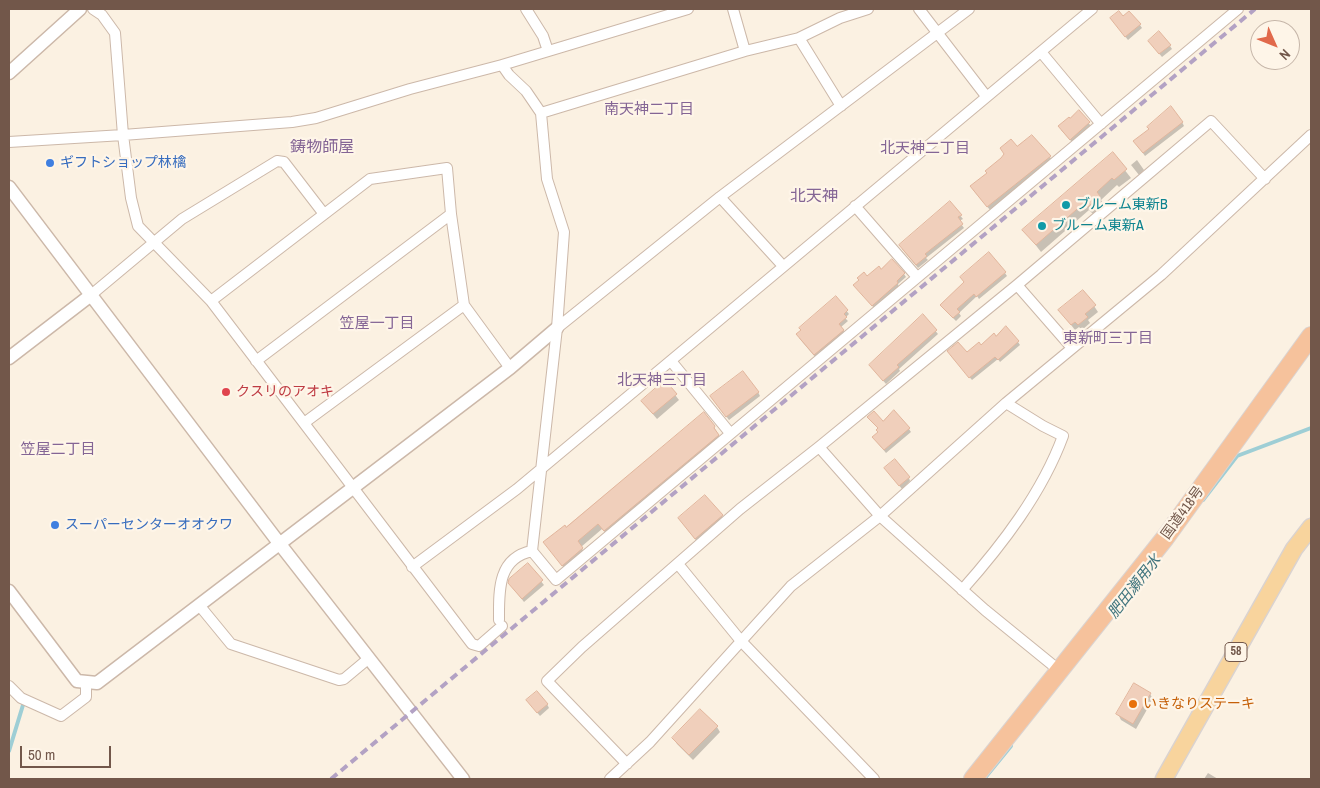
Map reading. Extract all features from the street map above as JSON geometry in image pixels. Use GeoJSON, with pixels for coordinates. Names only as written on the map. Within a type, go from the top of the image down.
{"type":"FeatureCollection","features":[{"type":"Feature","properties":{"kind":"highway","name":"国道418号"},"geometry":{"type":"LineString","coordinates":[[973,779],[1165,538],[1311,336]]}},
{"type":"Feature","properties":{"kind":"main road","name":"58"},"geometry":{"type":"LineString","coordinates":[[1164,779],[1294,549],[1311,527]]}},
{"type":"Feature","properties":{"kind":"street"},"geometry":{"type":"LineString","coordinates":[[9,73],[80,9]]}},
{"type":"Feature","properties":{"kind":"street"},"geometry":{"type":"LineString","coordinates":[[93,9],[102,15],[115,33],[123,135],[131,198],[138,226],[211,301],[472,644],[480,646],[500,623],[500,584],[508,565],[522,553],[532,551]]}},
{"type":"Feature","properties":{"kind":"street"},"geometry":{"type":"LineString","coordinates":[[526,9],[543,36],[548,51]]}},
{"type":"Feature","properties":{"kind":"street"},"geometry":{"type":"LineString","coordinates":[[9,142],[292,122],[316,118],[688,9]]}},
{"type":"Feature","properties":{"kind":"street"},"geometry":{"type":"LineString","coordinates":[[734,9],[745,51]]}},
{"type":"Feature","properties":{"kind":"street"},"geometry":{"type":"LineString","coordinates":[[541,113],[745,51],[800,38],[840,18],[868,9]]}},
{"type":"Feature","properties":{"kind":"street"},"geometry":{"type":"LineString","coordinates":[[919,9],[986,96]]}},
{"type":"Feature","properties":{"kind":"street"},"geometry":{"type":"LineString","coordinates":[[9,592],[77,681],[98,683],[510,368],[720,196],[969,9]]}},
{"type":"Feature","properties":{"kind":"street"},"geometry":{"type":"LineString","coordinates":[[412,567],[517,489],[541,467],[671,362],[783,266],[1092,9]]}},
{"type":"Feature","properties":{"kind":"street"},"geometry":{"type":"LineString","coordinates":[[502,65],[509,75],[526,91],[541,113],[547,179],[564,232],[557,328],[532,551],[556,580],[1101,124],[1232,11]]}},
{"type":"Feature","properties":{"kind":"street"},"geometry":{"type":"LineString","coordinates":[[800,38],[840,106]]}},
{"type":"Feature","properties":{"kind":"street"},"geometry":{"type":"LineString","coordinates":[[1041,52],[1101,124]]}},
{"type":"Feature","properties":{"kind":"street"},"geometry":{"type":"LineString","coordinates":[[627,764],[547,681],[589,641],[740,509],[1017,285],[1211,121],[1265,179]]}},
{"type":"Feature","properties":{"kind":"street"},"geometry":{"type":"LineString","coordinates":[[610,779],[650,742],[791,586],[880,516],[1006,403],[1161,275],[1311,135]]}},
{"type":"Feature","properties":{"kind":"street"},"geometry":{"type":"LineString","coordinates":[[9,358],[91,295],[182,219],[277,161],[284,162],[324,214]]}},
{"type":"Feature","properties":{"kind":"street"},"geometry":{"type":"LineString","coordinates":[[211,301],[370,179],[447,168],[451,214],[464,305],[510,368]]}},
{"type":"Feature","properties":{"kind":"street"},"geometry":{"type":"LineString","coordinates":[[9,187],[279,543],[463,779]]}},
{"type":"Feature","properties":{"kind":"street"},"geometry":{"type":"LineString","coordinates":[[720,196],[783,266]]}},
{"type":"Feature","properties":{"kind":"street"},"geometry":{"type":"LineString","coordinates":[[855,206],[917,277]]}},
{"type":"Feature","properties":{"kind":"street"},"geometry":{"type":"LineString","coordinates":[[256,361],[451,214]]}},
{"type":"Feature","properties":{"kind":"street"},"geometry":{"type":"LineString","coordinates":[[1017,285],[1072,348]]}},
{"type":"Feature","properties":{"kind":"street"},"geometry":{"type":"LineString","coordinates":[[304,423],[464,305]]}},
{"type":"Feature","properties":{"kind":"street"},"geometry":{"type":"LineString","coordinates":[[671,362],[730,433]]}},
{"type":"Feature","properties":{"kind":"street"},"geometry":{"type":"LineString","coordinates":[[962,590],[978,572],[1021,514],[1041,482],[1063,436],[1006,403]]}},
{"type":"Feature","properties":{"kind":"street"},"geometry":{"type":"LineString","coordinates":[[819,447],[880,516],[962,590],[1060,671]]}},
{"type":"Feature","properties":{"kind":"street"},"geometry":{"type":"LineString","coordinates":[[678,564],[741,641],[874,779]]}},
{"type":"Feature","properties":{"kind":"street"},"geometry":{"type":"LineString","coordinates":[[199,605],[231,644],[339,680],[344,679],[368,659]]}},
{"type":"Feature","properties":{"kind":"street"},"geometry":{"type":"LineString","coordinates":[[9,686],[21,698],[61,716],[86,697],[86,682]]}},
{"type":"Feature","properties":{"kind":"building"},"geometry":{"type":"Polygon","coordinates":[[[1119,11],[1123,16],[1129,11],[1141,24],[1125,37],[1110,18],[1119,11]]]}},
{"type":"Feature","properties":{"kind":"building"},"geometry":{"type":"Polygon","coordinates":[[[1159,31],[1171,45],[1159,54],[1148,41],[1159,31]]]}},
{"type":"Feature","properties":{"kind":"building"},"geometry":{"type":"Polygon","coordinates":[[[1171,106],[1183,122],[1143,153],[1133,141],[1149,129],[1147,127],[1171,106]]]}},
{"type":"Feature","properties":{"kind":"building"},"geometry":{"type":"Polygon","coordinates":[[[1079,110],[1090,122],[1070,140],[1058,126],[1079,110]]]}},
{"type":"Feature","properties":{"kind":"building"},"geometry":{"type":"Polygon","coordinates":[[[1032,135],[1051,156],[987,207],[970,186],[987,173],[985,171],[1001,158],[1004,154],[1000,148],[1011,139],[1017,146],[1032,135]]]}},
{"type":"Feature","properties":{"kind":"building"},"geometry":{"type":"Polygon","coordinates":[[[1113,152],[1127,169],[1114,180],[1112,178],[1097,192],[1100,196],[1088,207],[1084,203],[1036,245],[1022,230],[1113,152]]]}},
{"type":"Feature","properties":{"kind":"building"},"geometry":{"type":"Polygon","coordinates":[[[950,201],[962,215],[958,217],[963,224],[925,254],[927,256],[916,265],[899,245],[950,201]]]}},
{"type":"Feature","properties":{"kind":"building"},"geometry":{"type":"Polygon","coordinates":[[[989,252],[1006,272],[976,297],[974,294],[957,309],[960,312],[953,318],[940,305],[964,282],[960,277],[989,252]]]}},
{"type":"Feature","properties":{"kind":"building"},"geometry":{"type":"Polygon","coordinates":[[[892,259],[905,273],[897,281],[898,283],[872,306],[853,285],[864,272],[867,276],[879,266],[881,269],[892,259]]]}},
{"type":"Feature","properties":{"kind":"building"},"geometry":{"type":"Polygon","coordinates":[[[1083,290],[1096,305],[1085,314],[1088,317],[1078,325],[1075,322],[1071,325],[1058,310],[1083,290]]]}},
{"type":"Feature","properties":{"kind":"building"},"geometry":{"type":"Polygon","coordinates":[[[836,296],[848,310],[844,314],[847,317],[839,324],[844,330],[814,355],[796,334],[801,330],[799,328],[836,296]]]}},
{"type":"Feature","properties":{"kind":"building"},"geometry":{"type":"Polygon","coordinates":[[[923,314],[937,330],[897,365],[899,367],[883,381],[869,365],[923,314]]]}},
{"type":"Feature","properties":{"kind":"building"},"geometry":{"type":"Polygon","coordinates":[[[1006,326],[1019,341],[998,360],[995,357],[969,378],[947,351],[958,342],[967,352],[979,342],[981,345],[994,333],[996,336],[1006,326]]]}},
{"type":"Feature","properties":{"kind":"building"},"geometry":{"type":"Polygon","coordinates":[[[743,371],[759,392],[726,417],[710,396],[743,371]]]}},
{"type":"Feature","properties":{"kind":"building"},"geometry":{"type":"Polygon","coordinates":[[[665,380],[677,394],[653,414],[641,401],[665,380]]]}},
{"type":"Feature","properties":{"kind":"building"},"geometry":{"type":"Polygon","coordinates":[[[894,410],[910,428],[884,450],[872,437],[878,432],[876,430],[878,428],[867,417],[874,411],[883,421],[894,410]]]}},
{"type":"Feature","properties":{"kind":"building"},"geometry":{"type":"Polygon","coordinates":[[[704,412],[715,426],[714,428],[719,435],[604,531],[598,524],[578,541],[583,548],[562,566],[543,542],[565,525],[566,527],[704,412]]]}},
{"type":"Feature","properties":{"kind":"building"},"geometry":{"type":"Polygon","coordinates":[[[895,459],[910,477],[899,486],[884,468],[895,459]]]}},
{"type":"Feature","properties":{"kind":"building"},"geometry":{"type":"Polygon","coordinates":[[[705,495],[723,515],[695,539],[678,518],[705,495]]]}},
{"type":"Feature","properties":{"kind":"building"},"geometry":{"type":"Polygon","coordinates":[[[528,563],[543,580],[522,599],[508,583],[509,579],[528,563]]]}},
{"type":"Feature","properties":{"kind":"building","name":"いきなりステーキ"},"geometry":{"type":"Polygon","coordinates":[[[1134,683],[1151,693],[1133,724],[1116,714],[1134,683]]]}},
{"type":"Feature","properties":{"kind":"building"},"geometry":{"type":"Polygon","coordinates":[[[537,691],[548,704],[537,713],[526,700],[537,691]]]}},
{"type":"Feature","properties":{"kind":"building"},"geometry":{"type":"Polygon","coordinates":[[[700,709],[718,726],[689,755],[672,738],[700,709]]]}},
{"type":"Feature","properties":{"kind":"waterway","name":"肥田瀬用水"},"geometry":{"type":"LineString","coordinates":[[1203,500],[1237,456],[1311,428]]}},
{"type":"Feature","properties":{"kind":"waterway"},"geometry":{"type":"LineString","coordinates":[[9,751],[23,705]]}},
{"type":"Feature","properties":{"kind":"waterway","name":"肥田瀬用水"},"geometry":{"type":"LineString","coordinates":[[984,779],[1011,746]]}},
{"type":"Feature","properties":{"kind":"railway"},"geometry":{"type":"LineString","coordinates":[[331,779],[1255,9]]}},
{"type":"Feature","properties":{"kind":"place","name":"ギフトショップ林檎"},"geometry":{"type":"Point","coordinates":[50,163]}},
{"type":"Feature","properties":{"kind":"place","name":"ブルーム東新B"},"geometry":{"type":"Point","coordinates":[1066,205]}},
{"type":"Feature","properties":{"kind":"place","name":"ブルーム東新A"},"geometry":{"type":"Point","coordinates":[1042,226]}},
{"type":"Feature","properties":{"kind":"place","name":"クスリのアオキ"},"geometry":{"type":"Point","coordinates":[226,392]}},
{"type":"Feature","properties":{"kind":"place","name":"スーパーセンターオオクワ"},"geometry":{"type":"Point","coordinates":[55,525]}},
{"type":"Feature","properties":{"kind":"place","name":"いきなりステーキ"},"geometry":{"type":"Point","coordinates":[1133,704]}},
{"type":"Feature","properties":{"kind":"district","name":"南天神二丁目"},"geometry":{"type":"Point","coordinates":[649,110]}},
{"type":"Feature","properties":{"kind":"district","name":"鋳物師屋"},"geometry":{"type":"Point","coordinates":[322,148]}},
{"type":"Feature","properties":{"kind":"district","name":"北天神二丁目"},"geometry":{"type":"Point","coordinates":[925,149]}},
{"type":"Feature","properties":{"kind":"district","name":"北天神"},"geometry":{"type":"Point","coordinates":[814,197]}},
{"type":"Feature","properties":{"kind":"district","name":"笠屋一丁目"},"geometry":{"type":"Point","coordinates":[377,324]}},
{"type":"Feature","properties":{"kind":"district","name":"東新町三丁目"},"geometry":{"type":"Point","coordinates":[1108,339]}},
{"type":"Feature","properties":{"kind":"district","name":"北天神三丁目"},"geometry":{"type":"Point","coordinates":[662,381]}},
{"type":"Feature","properties":{"kind":"district","name":"笠屋二丁目"},"geometry":{"type":"Point","coordinates":[58,450]}}]}
